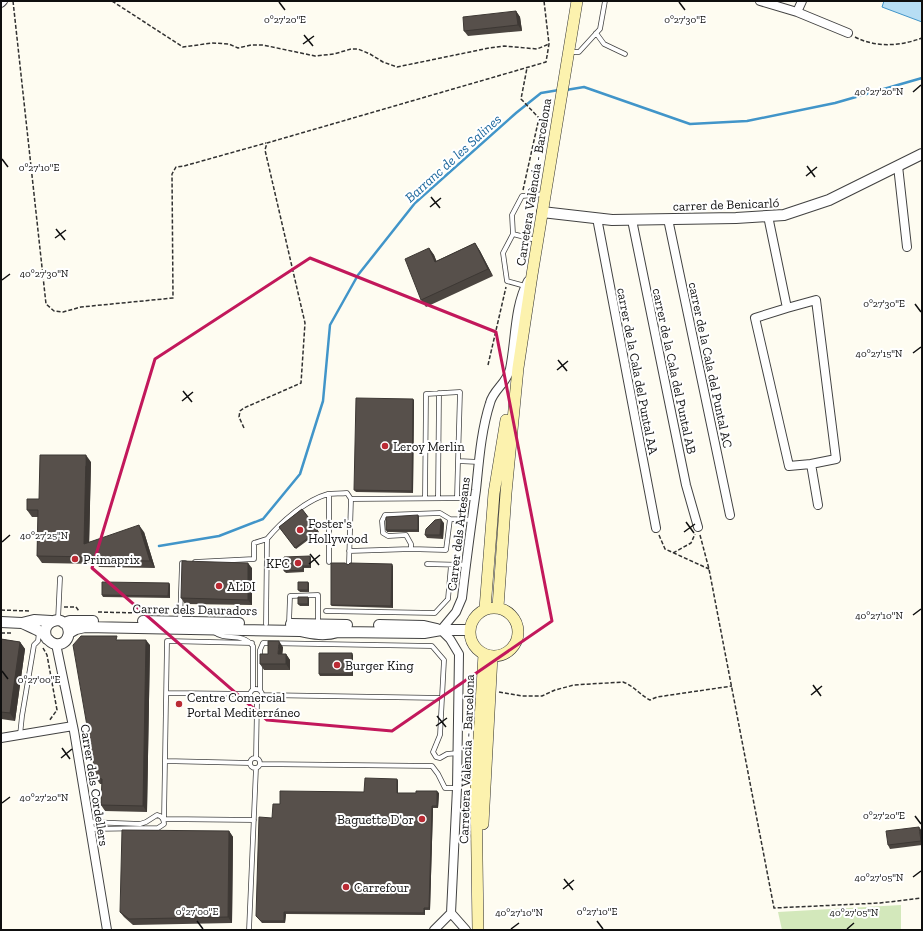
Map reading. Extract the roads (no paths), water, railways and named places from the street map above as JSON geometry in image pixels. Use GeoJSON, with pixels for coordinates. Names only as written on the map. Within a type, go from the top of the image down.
{"type":"FeatureCollection","features":[{"type":"Feature","properties":{"kind":"main road","name":"Carretera València - Barcelona"},"geometry":{"type":"LineString","coordinates":[[498,608],[506,493],[518,368],[537,240],[577,1]]}},
{"type":"Feature","properties":{"kind":"main road","name":"Carretera València - Barcelona"},"geometry":{"type":"LineString","coordinates":[[485,609],[494,493],[513,381],[518,368]]}},
{"type":"Feature","properties":{"kind":"main road"},"geometry":{"type":"LineString","coordinates":[[498,608],[509,612],[515,618],[519,633],[513,647],[507,652],[500,656],[488,655],[477,649],[472,642],[470,630],[474,618],[479,612],[485,609],[498,608]]}},
{"type":"Feature","properties":{"kind":"main road","name":"Carretera València - Barcelona"},"geometry":{"type":"LineString","coordinates":[[477,913],[489,690],[488,655]]}},
{"type":"Feature","properties":{"kind":"main road","name":"Carretera València - Barcelona"},"geometry":{"type":"LineString","coordinates":[[478,930],[476,787],[488,655]]}},
{"type":"Feature","properties":{"kind":"street"},"geometry":{"type":"LineString","coordinates":[[760,1],[797,12],[848,33]]}},
{"type":"Feature","properties":{"kind":"street"},"geometry":{"type":"LineString","coordinates":[[797,12],[802,1]]}},
{"type":"Feature","properties":{"kind":"street","name":"carrer de Benicarló"},"geometry":{"type":"LineString","coordinates":[[542,212],[612,220],[784,215],[829,200],[922,154]]}},
{"type":"Feature","properties":{"kind":"street"},"geometry":{"type":"LineString","coordinates":[[898,166],[907,247]]}},
{"type":"Feature","properties":{"kind":"street"},"geometry":{"type":"LineString","coordinates":[[768,216],[787,308]]}},
{"type":"Feature","properties":{"kind":"street","name":"carrer de la Cala del Puntal AA"},"geometry":{"type":"LineString","coordinates":[[597,218],[656,528]]}},
{"type":"Feature","properties":{"kind":"street","name":"carrer de la Cala del Puntal AC"},"geometry":{"type":"LineString","coordinates":[[668,219],[730,515]]}},
{"type":"Feature","properties":{"kind":"street","name":"carrer de la Cala del Puntal AB"},"geometry":{"type":"LineString","coordinates":[[632,220],[686,485],[698,527]]}},
{"type":"Feature","properties":{"kind":"street","name":"Carrer dels Artesans"},"geometry":{"type":"LineString","coordinates":[[441,630],[456,612],[462,598],[483,434],[490,402],[493,395],[505,382],[510,370],[517,320],[525,286],[532,274]]}},
{"type":"Feature","properties":{"kind":"street"},"geometry":{"type":"LineString","coordinates":[[816,300],[836,459],[811,464],[789,466],[754,318],[816,300]]}},
{"type":"Feature","properties":{"kind":"street"},"geometry":{"type":"LineString","coordinates":[[811,464],[818,505]]}},
{"type":"Feature","properties":{"kind":"street","name":"Carrer dels Dauradors"},"geometry":{"type":"LineString","coordinates":[[1,622],[22,623],[34,620],[180,621],[266,624],[424,626],[441,630]]}},
{"type":"Feature","properties":{"kind":"street"},"geometry":{"type":"LineString","coordinates":[[58,621],[68,627],[69,633],[68,637],[63,642],[56,644],[41,637],[48,624],[58,621]]}},
{"type":"Feature","properties":{"kind":"street","name":"Carrer dels Dauradors"},"geometry":{"type":"LineString","coordinates":[[22,623],[41,637]]}},
{"type":"Feature","properties":{"kind":"street","name":"Carrer dels Dauradors"},"geometry":{"type":"LineString","coordinates":[[69,633],[76,629],[85,627],[318,631],[322,625]]}},
{"type":"Feature","properties":{"kind":"street"},"geometry":{"type":"LineString","coordinates":[[434,930],[451,913],[458,752],[459,654],[450,639],[441,630]]}},
{"type":"Feature","properties":{"kind":"street","name":"Carrer dels Dauradors"},"geometry":{"type":"LineString","coordinates":[[300,631],[317,634],[330,634],[338,632],[424,633],[441,630],[470,630]]}},
{"type":"Feature","properties":{"kind":"street","name":"Carrer dels Cordellers"},"geometry":{"type":"LineString","coordinates":[[56,644],[73,726],[107,930]]}},
{"type":"Feature","properties":{"kind":"street"},"geometry":{"type":"LineString","coordinates":[[1,738],[73,726]]}},
{"type":"Feature","properties":{"kind":"street"},"geometry":{"type":"LineString","coordinates":[[451,913],[466,930]]}},
{"type":"Feature","properties":{"kind":"lane"},"geometry":{"type":"LineString","coordinates":[[569,52],[579,52],[600,29],[605,1]]}},
{"type":"Feature","properties":{"kind":"lane"},"geometry":{"type":"LineString","coordinates":[[596,33],[604,44],[625,54]]}},
{"type":"Feature","properties":{"kind":"lane"},"geometry":{"type":"LineString","coordinates":[[525,286],[507,281],[502,253],[513,234],[512,214],[522,196],[545,194]]}},
{"type":"Feature","properties":{"kind":"lane"},"geometry":{"type":"LineString","coordinates":[[513,234],[537,240]]}},
{"type":"Feature","properties":{"kind":"lane"},"geometry":{"type":"LineString","coordinates":[[425,498],[426,394],[460,392],[457,497]]}},
{"type":"Feature","properties":{"kind":"lane"},"geometry":{"type":"LineString","coordinates":[[438,498],[440,393]]}},
{"type":"Feature","properties":{"kind":"lane"},"geometry":{"type":"LineString","coordinates":[[458,461],[479,462]]}},
{"type":"Feature","properties":{"kind":"lane"},"geometry":{"type":"LineString","coordinates":[[180,621],[182,563],[254,559],[254,543],[267,539],[276,528],[310,502],[329,494],[347,493],[351,499],[349,563]]}},
{"type":"Feature","properties":{"kind":"lane"},"geometry":{"type":"LineString","coordinates":[[329,494],[329,562]]}},
{"type":"Feature","properties":{"kind":"lane"},"geometry":{"type":"LineString","coordinates":[[351,499],[475,498]]}},
{"type":"Feature","properties":{"kind":"lane"},"geometry":{"type":"LineString","coordinates":[[412,549],[406,536],[388,536],[383,533],[382,521],[385,515],[440,513],[450,519],[472,520]]}},
{"type":"Feature","properties":{"kind":"lane"},"geometry":{"type":"LineString","coordinates":[[349,551],[412,549],[446,550],[450,519]]}},
{"type":"Feature","properties":{"kind":"lane"},"geometry":{"type":"LineString","coordinates":[[266,624],[267,539]]}},
{"type":"Feature","properties":{"kind":"lane"},"geometry":{"type":"LineString","coordinates":[[427,564],[466,565]]}},
{"type":"Feature","properties":{"kind":"lane"},"geometry":{"type":"LineString","coordinates":[[326,612],[435,613],[448,599],[451,564]]}},
{"type":"Feature","properties":{"kind":"lane"},"geometry":{"type":"LineString","coordinates":[[58,621],[60,578]]}},
{"type":"Feature","properties":{"kind":"lane"},"geometry":{"type":"LineString","coordinates":[[289,624],[290,596],[318,595],[322,625]]}},
{"type":"Feature","properties":{"kind":"lane"},"geometry":{"type":"LineString","coordinates":[[212,630],[220,636],[241,637],[252,643],[254,646],[253,689],[250,694],[252,700],[257,702]]}},
{"type":"Feature","properties":{"kind":"lane"},"geometry":{"type":"LineString","coordinates":[[20,735],[34,645],[41,637]]}},
{"type":"Feature","properties":{"kind":"lane"},"geometry":{"type":"LineString","coordinates":[[90,825],[158,828],[164,824],[168,641],[252,643]]}},
{"type":"Feature","properties":{"kind":"lane"},"geometry":{"type":"LineString","coordinates":[[263,695],[260,690],[260,650],[264,643],[432,646],[444,660],[440,735],[433,752],[436,757],[440,758],[447,754],[458,752]]}},
{"type":"Feature","properties":{"kind":"lane"},"geometry":{"type":"LineString","coordinates":[[253,689],[260,690]]}},
{"type":"Feature","properties":{"kind":"lane"},"geometry":{"type":"LineString","coordinates":[[167,693],[250,694]]}},
{"type":"Feature","properties":{"kind":"lane"},"geometry":{"type":"LineString","coordinates":[[263,695],[442,698]]}},
{"type":"Feature","properties":{"kind":"lane"},"geometry":{"type":"LineString","coordinates":[[260,764],[260,761],[256,758],[257,702],[263,695]]}},
{"type":"Feature","properties":{"kind":"lane"},"geometry":{"type":"LineString","coordinates":[[250,763],[252,759],[256,758]]}},
{"type":"Feature","properties":{"kind":"lane"},"geometry":{"type":"LineString","coordinates":[[165,762],[250,763],[251,766],[256,768]]}},
{"type":"Feature","properties":{"kind":"lane"},"geometry":{"type":"LineString","coordinates":[[249,930],[256,768],[259,767],[260,764],[432,766],[445,788],[457,788]]}},
{"type":"Feature","properties":{"kind":"lane"},"geometry":{"type":"LineString","coordinates":[[90,825],[140,824],[157,815],[162,817],[164,820],[254,820]]}},
{"type":"Feature","properties":{"kind":"water"},"geometry":{"type":"Polygon","coordinates":[[[884,1],[922,1],[922,22],[882,7],[884,1]]]}},
{"type":"Feature","properties":{"kind":"waterway","name":"Barranc de les Salines"},"geometry":{"type":"LineString","coordinates":[[566,90],[584,87],[690,124],[747,121],[835,103],[922,78]]}},
{"type":"Feature","properties":{"kind":"waterway","name":"Barranc de les Salines"},"geometry":{"type":"LineString","coordinates":[[159,546],[219,536],[263,519],[300,474],[323,401],[330,325],[358,275],[415,203],[516,113],[541,93],[559,90]]}},
{"type":"Feature","properties":{"kind":"place","name":"Leroy Merlin"},"geometry":{"type":"Point","coordinates":[385,446]}},
{"type":"Feature","properties":{"kind":"place","name":"Foster's Hollywood"},"geometry":{"type":"Point","coordinates":[300,530]}},
{"type":"Feature","properties":{"kind":"place","name":"Primaprix"},"geometry":{"type":"Point","coordinates":[75,559]}},
{"type":"Feature","properties":{"kind":"place","name":"KFC"},"geometry":{"type":"Point","coordinates":[298,563]}},
{"type":"Feature","properties":{"kind":"place","name":"ALDI"},"geometry":{"type":"Point","coordinates":[219,586]}},
{"type":"Feature","properties":{"kind":"place","name":"Burger King"},"geometry":{"type":"Point","coordinates":[337,665]}},
{"type":"Feature","properties":{"kind":"place","name":"Centre Comercial Portal Mediterráneo"},"geometry":{"type":"Point","coordinates":[179,704]}},
{"type":"Feature","properties":{"kind":"place","name":"Baguette D'or"},"geometry":{"type":"Point","coordinates":[422,819]}},
{"type":"Feature","properties":{"kind":"place","name":"Carrefour"},"geometry":{"type":"Point","coordinates":[346,887]}}]}
